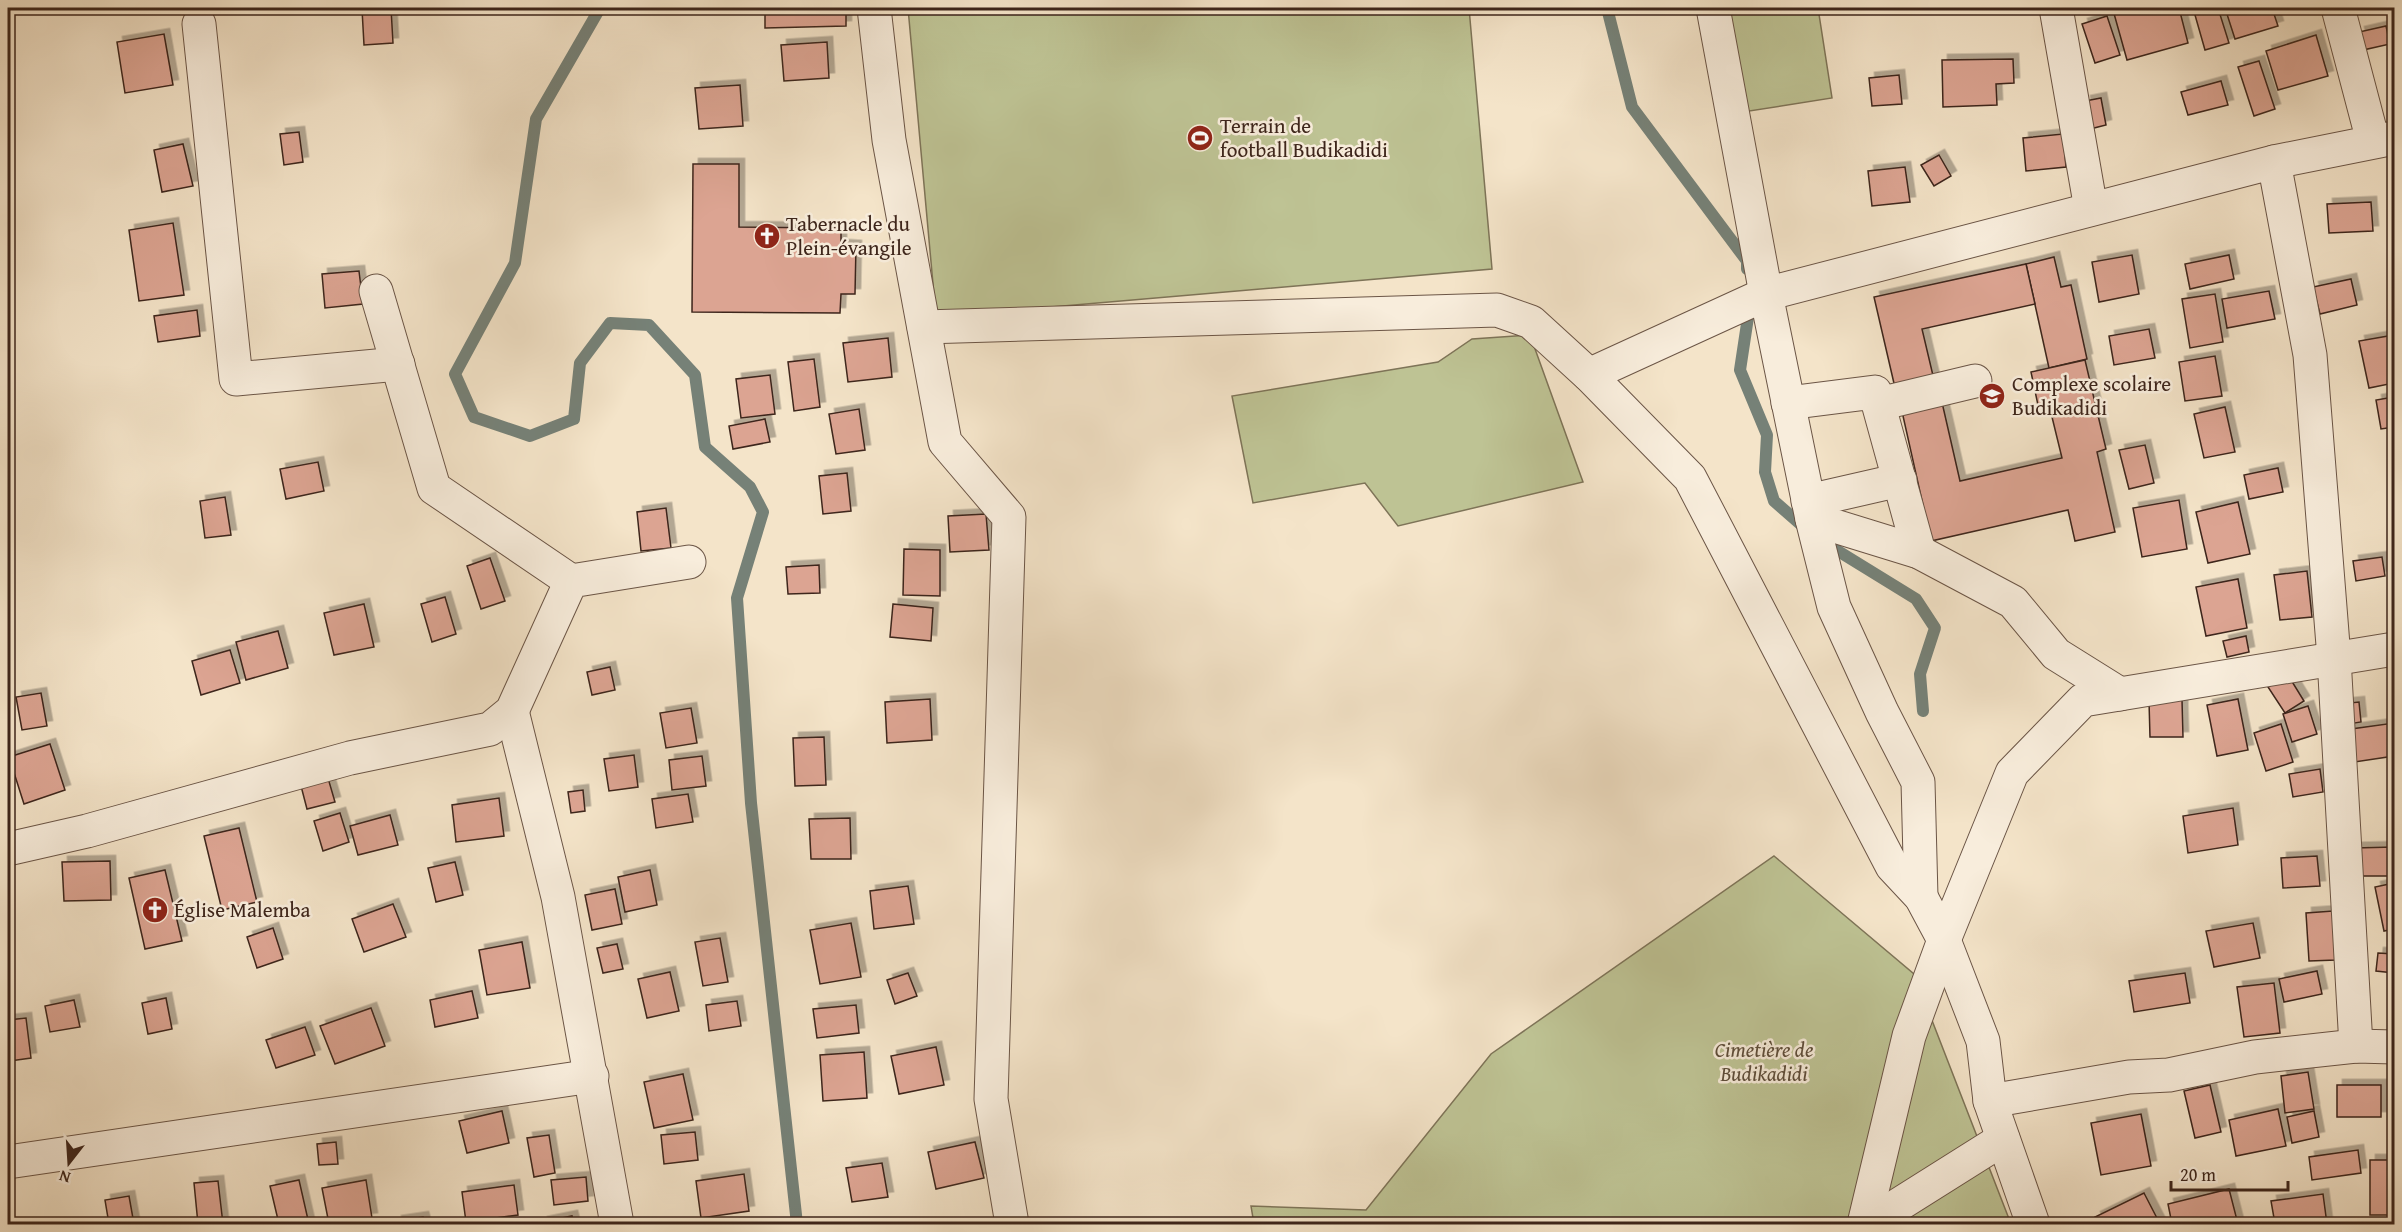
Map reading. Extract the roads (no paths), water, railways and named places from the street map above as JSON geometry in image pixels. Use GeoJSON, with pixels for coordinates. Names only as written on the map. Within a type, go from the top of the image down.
{"type":"FeatureCollection","features":[{"type":"Feature","properties":{"kind":"street"},"geometry":{"type":"LineString","coordinates":[[874,8],[889,140],[945,442],[1009,517],[991,1099],[1012,1224]]}},
{"type":"Feature","properties":{"kind":"street"},"geometry":{"type":"LineString","coordinates":[[1713,8],[1788,403],[1810,510],[1834,607],[1882,712],[1918,782],[1921,897]]}},
{"type":"Feature","properties":{"kind":"street"},"geometry":{"type":"LineString","coordinates":[[2056,8],[2091,209]]}},
{"type":"Feature","properties":{"kind":"street"},"geometry":{"type":"LineString","coordinates":[[1589,375],[1766,294],[2274,162],[2384,140],[2338,8]]}},
{"type":"Feature","properties":{"kind":"street"},"geometry":{"type":"LineString","coordinates":[[199,24],[236,379],[398,364]]}},
{"type":"Feature","properties":{"kind":"street"},"geometry":{"type":"LineString","coordinates":[[2274,162],[2310,355],[2334,658],[2356,1046]]}},
{"type":"Feature","properties":{"kind":"street"},"geometry":{"type":"LineString","coordinates":[[376,291],[434,488],[571,581],[689,562]]}},
{"type":"Feature","properties":{"kind":"street"},"geometry":{"type":"LineString","coordinates":[[924,327],[1497,310],[1531,322],[1589,375],[1690,478],[1892,866],[1921,897],[1944,940],[1983,1041],[1990,1101],[2033,1224]]}},
{"type":"Feature","properties":{"kind":"street"},"geometry":{"type":"LineString","coordinates":[[1879,404],[1975,381]]}},
{"type":"Feature","properties":{"kind":"street"},"geometry":{"type":"LineString","coordinates":[[1788,403],[1875,392],[1918,552]]}},
{"type":"Feature","properties":{"kind":"street"},"geometry":{"type":"LineString","coordinates":[[1810,510],[1900,480]]}},
{"type":"Feature","properties":{"kind":"street"},"geometry":{"type":"LineString","coordinates":[[1810,510],[1918,552],[2013,602],[2056,654],[2120,694]]}},
{"type":"Feature","properties":{"kind":"street"},"geometry":{"type":"LineString","coordinates":[[8,849],[87,831],[350,758],[490,729],[512,711],[571,581]]}},
{"type":"Feature","properties":{"kind":"street"},"geometry":{"type":"LineString","coordinates":[[1866,1224],[1909,1036],[1944,940],[2012,773],[2083,700],[2394,649]]}},
{"type":"Feature","properties":{"kind":"street"},"geometry":{"type":"LineString","coordinates":[[512,711],[558,897],[617,1224]]}},
{"type":"Feature","properties":{"kind":"street"},"geometry":{"type":"LineString","coordinates":[[1990,1101],[2129,1077],[2169,1075],[2255,1057],[2356,1046],[2394,1047]]}},
{"type":"Feature","properties":{"kind":"street"},"geometry":{"type":"LineString","coordinates":[[8,1162],[592,1076]]}},
{"type":"Feature","properties":{"kind":"street"},"geometry":{"type":"LineString","coordinates":[[1866,1224],[2003,1139]]}},
{"type":"Feature","properties":{"kind":"waterway"},"geometry":{"type":"LineString","coordinates":[[600,8],[536,119],[515,263],[455,374],[474,417],[530,436],[574,419],[580,363],[610,323],[649,325],[695,375],[705,447],[750,487],[763,512],[737,598],[751,803],[797,1224]]}},
{"type":"Feature","properties":{"kind":"waterway"},"geometry":{"type":"LineString","coordinates":[[1607,8],[1632,107],[1747,261],[1747,269]]}},
{"type":"Feature","properties":{"kind":"waterway"},"geometry":{"type":"LineString","coordinates":[[1750,304],[1740,370],[1767,435],[1765,472],[1774,501],[1806,529]]}},
{"type":"Feature","properties":{"kind":"waterway"},"geometry":{"type":"LineString","coordinates":[[1825,543],[1916,599],[1935,628],[1920,674],[1923,711]]}},
{"type":"Feature","properties":{"kind":"place","name":"Terrain de football Budikadidi"},"geometry":{"type":"Point","coordinates":[1200,138]}},
{"type":"Feature","properties":{"kind":"place","name":"Tabernacle du Plein-évangile"},"geometry":{"type":"Point","coordinates":[767,236]}},
{"type":"Feature","properties":{"kind":"place","name":"Complexe scolaire Budikadidi"},"geometry":{"type":"Point","coordinates":[1992,396]}},
{"type":"Feature","properties":{"kind":"place","name":"Église Malemba"},"geometry":{"type":"Point","coordinates":[155,910]}},
{"type":"Feature","properties":{"kind":"park label","name":"Cimetière de Budikadidi"},"geometry":{"type":"Point","coordinates":[1764,1062]}}]}
